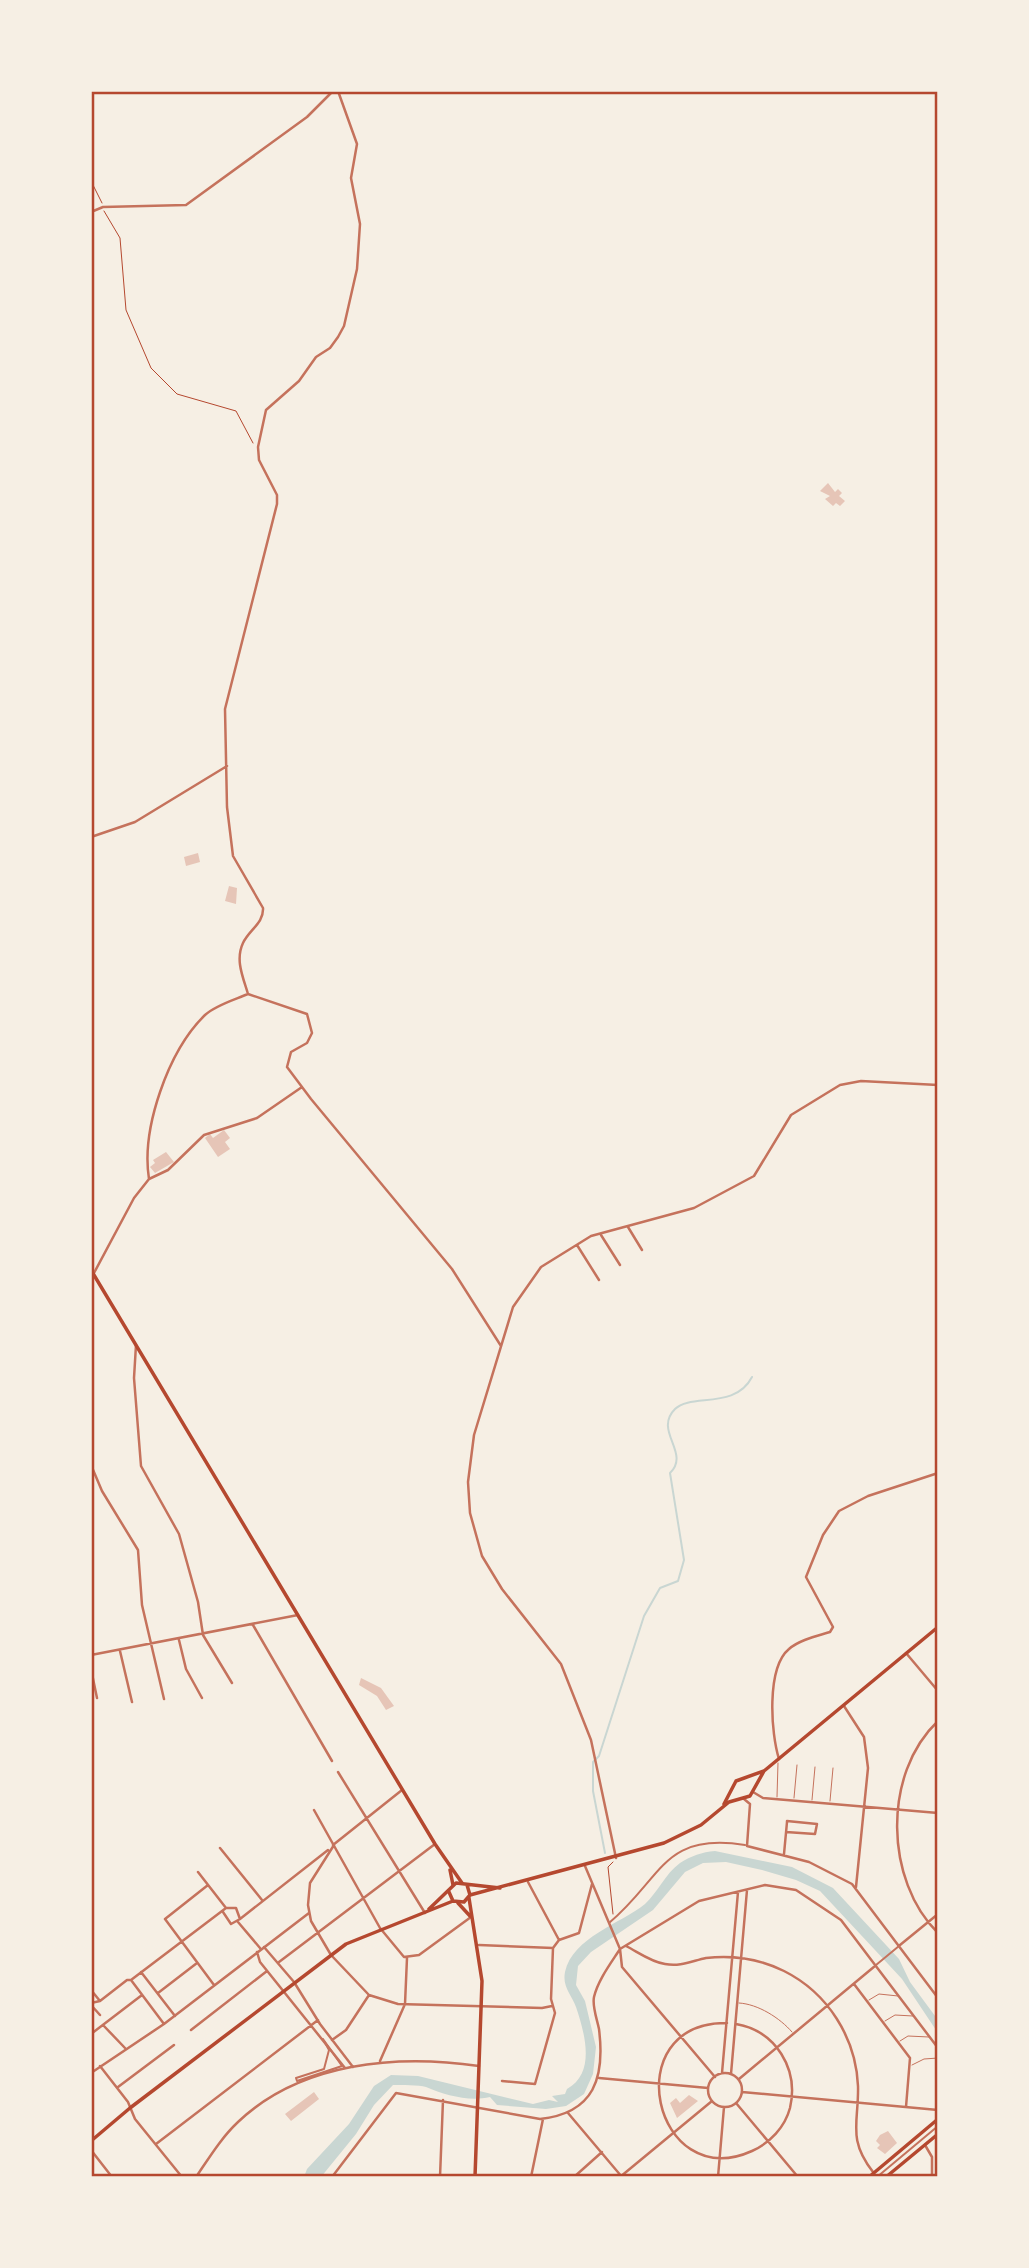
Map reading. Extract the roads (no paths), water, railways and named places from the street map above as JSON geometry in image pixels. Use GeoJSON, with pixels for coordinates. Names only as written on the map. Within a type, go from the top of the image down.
{"type":"FeatureCollection","features":[{"type":"Feature","properties":{"kind":"main road"},"geometry":{"type":"LineString","coordinates":[[92,1272],[435,1844],[464,1884],[479,1945],[482,2007],[475,2177]]}},
{"type":"Feature","properties":{"kind":"main road"},"geometry":{"type":"LineString","coordinates":[[91,2141],[294,1982],[354,1939],[469,1897],[618,1859],[679,1837],[701,1825],[720,1808],[733,1786],[741,1779],[764,1771],[938,1627]]}},
{"type":"Feature","properties":{"kind":"main road"},"geometry":{"type":"LineString","coordinates":[[720,1808],[753,1791],[764,1771]]}},
{"type":"Feature","properties":{"kind":"main road"},"geometry":{"type":"LineString","coordinates":[[741,1779],[749,1780],[753,1791]]}},
{"type":"Feature","properties":{"kind":"main road"},"geometry":{"type":"LineString","coordinates":[[733,1786],[733,1793],[742,1799]]}},
{"type":"Feature","properties":{"kind":"main road"},"geometry":{"type":"LineString","coordinates":[[426,1912],[449,1892],[453,1885],[450,1867]]}},
{"type":"Feature","properties":{"kind":"main road"},"geometry":{"type":"LineString","coordinates":[[453,1885],[504,1889]]}},
{"type":"Feature","properties":{"kind":"main road"},"geometry":{"type":"LineString","coordinates":[[449,1892],[455,1902],[471,1916]]}},
{"type":"Feature","properties":{"kind":"main road"},"geometry":{"type":"LineString","coordinates":[[869,2177],[875,2175],[938,2119]]}},
{"type":"Feature","properties":{"kind":"main road"},"geometry":{"type":"LineString","coordinates":[[886,2177],[938,2134]]}},
{"type":"Feature","properties":{"kind":"street"},"geometry":{"type":"LineString","coordinates":[[91,212],[103,207],[119,209],[186,205],[307,117],[333,91]]}},
{"type":"Feature","properties":{"kind":"street"},"geometry":{"type":"LineString","coordinates":[[248,994],[240,955],[244,941],[263,915],[263,908],[233,856],[226,703],[277,504],[277,495],[258,454],[266,410],[299,381],[316,357],[330,348],[344,326],[357,269],[360,224],[351,184],[356,144],[338,91]]}},
{"type":"Feature","properties":{"kind":"street"},"geometry":{"type":"LineString","coordinates":[[91,837],[135,822],[227,766]]}},
{"type":"Feature","properties":{"kind":"street"},"geometry":{"type":"LineString","coordinates":[[149,1179],[148,1138],[153,1114],[175,1055],[205,1015],[248,994],[301,1010],[311,1019],[313,1030],[310,1039],[291,1052],[287,1059],[288,1067],[452,1269],[501,1346]]}},
{"type":"Feature","properties":{"kind":"street"},"geometry":{"type":"LineString","coordinates":[[618,1859],[612,1847],[591,1740],[561,1664],[502,1589],[482,1556],[470,1513],[468,1482],[474,1435],[504,1328],[519,1295],[541,1268],[576,1245],[600,1234],[705,1204],[754,1176],[791,1115],[839,1085],[861,1081],[938,1085]]}},
{"type":"Feature","properties":{"kind":"street"},"geometry":{"type":"LineString","coordinates":[[92,1272],[134,1198],[149,1179],[168,1170],[204,1135],[257,1118],[302,1087]]}},
{"type":"Feature","properties":{"kind":"street"},"geometry":{"type":"LineString","coordinates":[[628,1227],[642,1250]]}},
{"type":"Feature","properties":{"kind":"street"},"geometry":{"type":"LineString","coordinates":[[600,1234],[620,1265]]}},
{"type":"Feature","properties":{"kind":"street"},"geometry":{"type":"LineString","coordinates":[[576,1245],[599,1280]]}},
{"type":"Feature","properties":{"kind":"street"},"geometry":{"type":"LineString","coordinates":[[136,1345],[134,1378],[139,1458],[181,1541],[198,1602],[202,1635],[232,1683]]}},
{"type":"Feature","properties":{"kind":"street"},"geometry":{"type":"LineString","coordinates":[[91,1465],[102,1490],[138,1550],[150,1645],[163,1699]]}},
{"type":"Feature","properties":{"kind":"street"},"geometry":{"type":"LineString","coordinates":[[778,1760],[770,1724],[772,1698],[783,1657],[790,1648],[830,1633],[833,1628],[806,1577],[823,1535],[839,1511],[868,1496],[938,1473]]}},
{"type":"Feature","properties":{"kind":"street"},"geometry":{"type":"LineString","coordinates":[[91,1655],[298,1615]]}},
{"type":"Feature","properties":{"kind":"street"},"geometry":{"type":"LineString","coordinates":[[253,1625],[332,1762]]}},
{"type":"Feature","properties":{"kind":"street"},"geometry":{"type":"LineString","coordinates":[[179,1640],[186,1669],[202,1698]]}},
{"type":"Feature","properties":{"kind":"street"},"geometry":{"type":"LineString","coordinates":[[120,1650],[132,1703]]}},
{"type":"Feature","properties":{"kind":"street"},"geometry":{"type":"LineString","coordinates":[[906,1653],[938,1691]]}},
{"type":"Feature","properties":{"kind":"street"},"geometry":{"type":"LineString","coordinates":[[91,1669],[97,1698]]}},
{"type":"Feature","properties":{"kind":"street"},"geometry":{"type":"LineString","coordinates":[[844,1706],[858,1725],[866,1750],[868,1768],[856,1887]]}},
{"type":"Feature","properties":{"kind":"street"},"geometry":{"type":"LineString","coordinates":[[938,1721],[912,1758],[899,1809],[902,1863],[910,1890],[927,1924],[938,1933]]}},
{"type":"Feature","properties":{"kind":"street"},"geometry":{"type":"LineString","coordinates":[[338,1772],[426,1912]]}},
{"type":"Feature","properties":{"kind":"street"},"geometry":{"type":"LineString","coordinates":[[198,1872],[225,1910],[228,1922],[239,1921],[403,1790]]}},
{"type":"Feature","properties":{"kind":"street"},"geometry":{"type":"LineString","coordinates":[[753,1791],[761,1797],[776,1799],[938,1813]]}},
{"type":"Feature","properties":{"kind":"street"},"geometry":{"type":"LineString","coordinates":[[742,1799],[750,1804],[747,1846]]}},
{"type":"Feature","properties":{"kind":"street"},"geometry":{"type":"LineString","coordinates":[[314,1810],[362,1898],[399,1953],[408,1958],[419,1955],[471,1916]]}},
{"type":"Feature","properties":{"kind":"street"},"geometry":{"type":"LineString","coordinates":[[784,1854],[786,1832],[788,1820],[817,1824],[815,1834],[786,1832]]}},
{"type":"Feature","properties":{"kind":"street"},"geometry":{"type":"LineString","coordinates":[[611,1922],[661,1867],[685,1847],[708,1842],[747,1846],[784,1854],[828,1870],[856,1887],[938,1998]]}},
{"type":"Feature","properties":{"kind":"street"},"geometry":{"type":"LineString","coordinates":[[279,1962],[435,1844]]}},
{"type":"Feature","properties":{"kind":"street"},"geometry":{"type":"LineString","coordinates":[[334,1845],[312,1878],[309,1913],[316,1934],[331,1955],[369,1996],[405,2004],[552,2006]]}},
{"type":"Feature","properties":{"kind":"street"},"geometry":{"type":"LineString","coordinates":[[220,1848],[262,1901]]}},
{"type":"Feature","properties":{"kind":"street"},"geometry":{"type":"LineString","coordinates":[[585,1866],[611,1922],[620,1949],[622,1967],[715,2077]]}},
{"type":"Feature","properties":{"kind":"street"},"geometry":{"type":"LineString","coordinates":[[528,1882],[559,1940]]}},
{"type":"Feature","properties":{"kind":"street"},"geometry":{"type":"LineString","coordinates":[[502,2081],[535,2084],[555,2013],[552,2006],[553,1948],[559,1940],[579,1933],[592,1884]]}},
{"type":"Feature","properties":{"kind":"street"},"geometry":{"type":"LineString","coordinates":[[208,1885],[164,1919],[215,1985]]}},
{"type":"Feature","properties":{"kind":"street"},"geometry":{"type":"LineString","coordinates":[[332,2177],[393,2095],[401,2092],[478,2104],[543,2119],[568,2112],[593,2092],[598,2078],[600,2047],[593,1998],[620,1949],[694,1902],[747,1890],[771,1885],[809,1896],[841,1920],[938,2048]]}},
{"type":"Feature","properties":{"kind":"street"},"geometry":{"type":"LineString","coordinates":[[732,2074],[747,1890]]}},
{"type":"Feature","properties":{"kind":"street"},"geometry":{"type":"LineString","coordinates":[[722,2073],[738,1892]]}},
{"type":"Feature","properties":{"kind":"street"},"geometry":{"type":"LineString","coordinates":[[100,2015],[91,2004],[131,1980],[225,1910],[236,1908],[239,1921],[260,1949],[279,1962],[353,2067]]}},
{"type":"Feature","properties":{"kind":"street"},"geometry":{"type":"LineString","coordinates":[[91,2073],[175,2016],[309,1913]]}},
{"type":"Feature","properties":{"kind":"street"},"geometry":{"type":"LineString","coordinates":[[739,2079],[938,1914]]}},
{"type":"Feature","properties":{"kind":"street"},"geometry":{"type":"LineString","coordinates":[[479,1945],[553,1948]]}},
{"type":"Feature","properties":{"kind":"street"},"geometry":{"type":"LineString","coordinates":[[626,1946],[666,1965],[742,1958],[792,1975],[828,2005],[850,2045],[857,2073],[856,2138],[875,2175],[938,2126]]}},
{"type":"Feature","properties":{"kind":"street"},"geometry":{"type":"LineString","coordinates":[[260,1949],[267,1971],[346,2069]]}},
{"type":"Feature","properties":{"kind":"street"},"geometry":{"type":"LineString","coordinates":[[380,2061],[405,2004],[408,1958]]}},
{"type":"Feature","properties":{"kind":"street"},"geometry":{"type":"LineString","coordinates":[[157,1993],[197,1963]]}},
{"type":"Feature","properties":{"kind":"street"},"geometry":{"type":"LineString","coordinates":[[191,2030],[267,1971]]}},
{"type":"Feature","properties":{"kind":"street"},"geometry":{"type":"LineString","coordinates":[[141,1972],[175,2016]]}},
{"type":"Feature","properties":{"kind":"street"},"geometry":{"type":"LineString","coordinates":[[131,1980],[164,2024]]}},
{"type":"Feature","properties":{"kind":"street"},"geometry":{"type":"LineString","coordinates":[[854,1984],[910,2058],[906,2107]]}},
{"type":"Feature","properties":{"kind":"street"},"geometry":{"type":"LineString","coordinates":[[91,1990],[100,2001]]}},
{"type":"Feature","properties":{"kind":"street"},"geometry":{"type":"LineString","coordinates":[[91,2034],[142,1995]]}},
{"type":"Feature","properties":{"kind":"street"},"geometry":{"type":"LineString","coordinates":[[332,2040],[346,2030],[369,1996]]}},
{"type":"Feature","properties":{"kind":"street"},"geometry":{"type":"LineString","coordinates":[[156,2144],[318,2020]]}},
{"type":"Feature","properties":{"kind":"street"},"geometry":{"type":"LineString","coordinates":[[727,2023],[708,2025],[682,2038],[664,2060],[658,2084],[661,2111],[674,2133],[691,2148],[720,2157],[747,2153],[768,2141],[786,2119],[792,2096],[788,2066],[777,2047],[756,2030],[736,2024]]}},
{"type":"Feature","properties":{"kind":"street"},"geometry":{"type":"LineString","coordinates":[[103,2025],[126,2048]]}},
{"type":"Feature","properties":{"kind":"street"},"geometry":{"type":"LineString","coordinates":[[321,2040],[342,2066],[297,2081],[296,2078],[324,2069],[329,2050],[321,2040]]}},
{"type":"Feature","properties":{"kind":"street"},"geometry":{"type":"LineString","coordinates":[[117,2088],[174,2045]]}},
{"type":"Feature","properties":{"kind":"street"},"geometry":{"type":"LineString","coordinates":[[196,2177],[225,2136],[250,2111],[289,2087],[380,2061],[438,2060],[480,2067]]}},
{"type":"Feature","properties":{"kind":"street"},"geometry":{"type":"LineString","coordinates":[[100,2066],[182,2177]]}},
{"type":"Feature","properties":{"kind":"street"},"geometry":{"type":"LineString","coordinates":[[722,2073],[732,2074],[739,2079],[742,2092],[736,2103],[724,2107],[712,2101],[709,2088],[715,2077],[722,2073]]}},
{"type":"Feature","properties":{"kind":"street"},"geometry":{"type":"LineString","coordinates":[[598,2078],[709,2088]]}},
{"type":"Feature","properties":{"kind":"street"},"geometry":{"type":"LineString","coordinates":[[742,2092],[938,2110]]}},
{"type":"Feature","properties":{"kind":"street"},"geometry":{"type":"LineString","coordinates":[[440,2177],[443,2100]]}},
{"type":"Feature","properties":{"kind":"street"},"geometry":{"type":"LineString","coordinates":[[568,2112],[621,2177],[712,2101]]}},
{"type":"Feature","properties":{"kind":"street"},"geometry":{"type":"LineString","coordinates":[[736,2103],[798,2177]]}},
{"type":"Feature","properties":{"kind":"street"},"geometry":{"type":"LineString","coordinates":[[718,2177],[724,2107]]}},
{"type":"Feature","properties":{"kind":"street"},"geometry":{"type":"LineString","coordinates":[[531,2177],[543,2119]]}},
{"type":"Feature","properties":{"kind":"street"},"geometry":{"type":"LineString","coordinates":[[925,2145],[933,2157],[932,2177]]}},
{"type":"Feature","properties":{"kind":"street"},"geometry":{"type":"LineString","coordinates":[[91,2150],[112,2177]]}},
{"type":"Feature","properties":{"kind":"street"},"geometry":{"type":"LineString","coordinates":[[574,2177],[602,2152]]}},
{"type":"Feature","properties":{"kind":"lane"},"geometry":{"type":"LineString","coordinates":[[776,1799],[778,1760]]}},
{"type":"Feature","properties":{"kind":"lane"},"geometry":{"type":"LineString","coordinates":[[794,1801],[797,1765]]}},
{"type":"Feature","properties":{"kind":"lane"},"geometry":{"type":"LineString","coordinates":[[812,1802],[815,1767]]}},
{"type":"Feature","properties":{"kind":"lane"},"geometry":{"type":"LineString","coordinates":[[830,1804],[833,1768]]}},
{"type":"Feature","properties":{"kind":"lane"},"geometry":{"type":"LineString","coordinates":[[867,2001],[878,1994],[899,1996]]}},
{"type":"Feature","properties":{"kind":"lane"},"geometry":{"type":"LineString","coordinates":[[738,2003],[750,2004],[781,2020],[794,2034]]}},
{"type":"Feature","properties":{"kind":"lane"},"geometry":{"type":"LineString","coordinates":[[883,2022],[893,2015],[914,2016]]}},
{"type":"Feature","properties":{"kind":"lane"},"geometry":{"type":"LineString","coordinates":[[898,2043],[908,2036],[930,2037]]}},
{"type":"Feature","properties":{"kind":"lane"},"geometry":{"type":"LineString","coordinates":[[910,2066],[924,2059],[938,2059]]}},
{"type":"Feature","properties":{"kind":"waterway"},"geometry":{"type":"LineString","coordinates":[[605,1853],[593,1791],[593,1762],[599,1756],[644,1616],[660,1588],[678,1581],[684,1560],[670,1473],[677,1458],[669,1434],[669,1417],[682,1404],[735,1394],[752,1377]]}}]}
